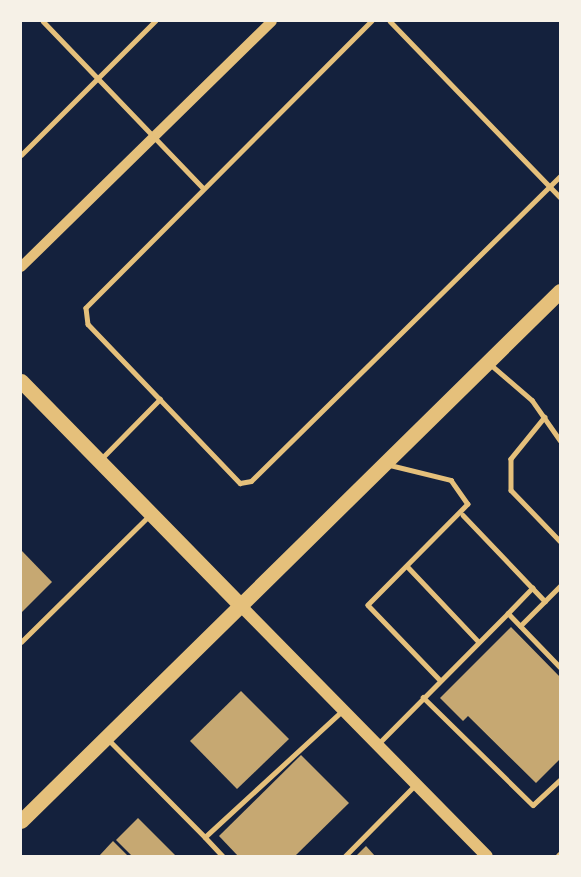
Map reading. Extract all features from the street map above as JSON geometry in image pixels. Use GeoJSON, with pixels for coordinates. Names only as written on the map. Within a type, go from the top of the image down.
{"type":"FeatureCollection","features":[{"type":"Feature","properties":{"kind":"main road"},"geometry":{"type":"LineString","coordinates":[[21,821],[560,291]]}},
{"type":"Feature","properties":{"kind":"main road"},"geometry":{"type":"LineString","coordinates":[[21,381],[487,856]]}},
{"type":"Feature","properties":{"kind":"street"},"geometry":{"type":"LineString","coordinates":[[21,267],[272,21]]}},
{"type":"Feature","properties":{"kind":"lane"},"geometry":{"type":"LineString","coordinates":[[43,21],[156,134],[203,188]]}},
{"type":"Feature","properties":{"kind":"lane"},"geometry":{"type":"LineString","coordinates":[[21,155],[155,21]]}},
{"type":"Feature","properties":{"kind":"lane"},"geometry":{"type":"LineString","coordinates":[[372,21],[203,188],[86,308],[88,324],[240,483],[251,481],[560,176]]}},
{"type":"Feature","properties":{"kind":"lane"},"geometry":{"type":"LineString","coordinates":[[390,21],[560,197]]}},
{"type":"Feature","properties":{"kind":"lane"},"geometry":{"type":"LineString","coordinates":[[488,362],[545,417],[560,440]]}},
{"type":"Feature","properties":{"kind":"lane"},"geometry":{"type":"LineString","coordinates":[[99,461],[160,399]]}},
{"type":"Feature","properties":{"kind":"lane"},"geometry":{"type":"LineString","coordinates":[[545,417],[511,459],[511,490],[560,541]]}},
{"type":"Feature","properties":{"kind":"lane"},"geometry":{"type":"LineString","coordinates":[[384,464],[451,480],[468,504],[463,515],[368,605],[440,680]]}},
{"type":"Feature","properties":{"kind":"lane"},"geometry":{"type":"LineString","coordinates":[[21,642],[151,514]]}},
{"type":"Feature","properties":{"kind":"lane"},"geometry":{"type":"LineString","coordinates":[[463,515],[545,601]]}},
{"type":"Feature","properties":{"kind":"lane"},"geometry":{"type":"LineString","coordinates":[[408,567],[478,642]]}},
{"type":"Feature","properties":{"kind":"lane"},"geometry":{"type":"LineString","coordinates":[[520,626],[560,586]]}},
{"type":"Feature","properties":{"kind":"lane"},"geometry":{"type":"LineString","coordinates":[[377,744],[532,588]]}},
{"type":"Feature","properties":{"kind":"lane"},"geometry":{"type":"LineString","coordinates":[[508,613],[560,667]]}},
{"type":"Feature","properties":{"kind":"lane"},"geometry":{"type":"LineString","coordinates":[[423,697],[533,805],[560,780]]}},
{"type":"Feature","properties":{"kind":"lane"},"geometry":{"type":"LineString","coordinates":[[205,837],[343,710]]}},
{"type":"Feature","properties":{"kind":"lane"},"geometry":{"type":"LineString","coordinates":[[106,737],[223,856]]}},
{"type":"Feature","properties":{"kind":"lane"},"geometry":{"type":"LineString","coordinates":[[345,856],[416,784]]}},
{"type":"Feature","properties":{"kind":"building"},"geometry":{"type":"Polygon","coordinates":[[[21,550],[52,582],[21,613],[21,550]]]}},
{"type":"Feature","properties":{"kind":"building"},"geometry":{"type":"Polygon","coordinates":[[[511,627],[560,677],[560,759],[536,783],[468,716],[463,721],[440,698],[511,627]]]}},
{"type":"Feature","properties":{"kind":"building"},"geometry":{"type":"Polygon","coordinates":[[[241,691],[289,739],[237,789],[190,741],[241,691]]]}},
{"type":"Feature","properties":{"kind":"building"},"geometry":{"type":"Polygon","coordinates":[[[301,755],[349,803],[295,856],[238,856],[219,836],[301,755]]]}},
{"type":"Feature","properties":{"kind":"building"},"geometry":{"type":"Polygon","coordinates":[[[138,818],[176,856],[132,856],[116,840],[138,818]]]}},
{"type":"Feature","properties":{"kind":"building"},"geometry":{"type":"Polygon","coordinates":[[[113,841],[128,856],[99,856],[113,841]]]}},
{"type":"Feature","properties":{"kind":"building"},"geometry":{"type":"Polygon","coordinates":[[[366,846],[375,856],[356,856],[366,846]]]}}]}
